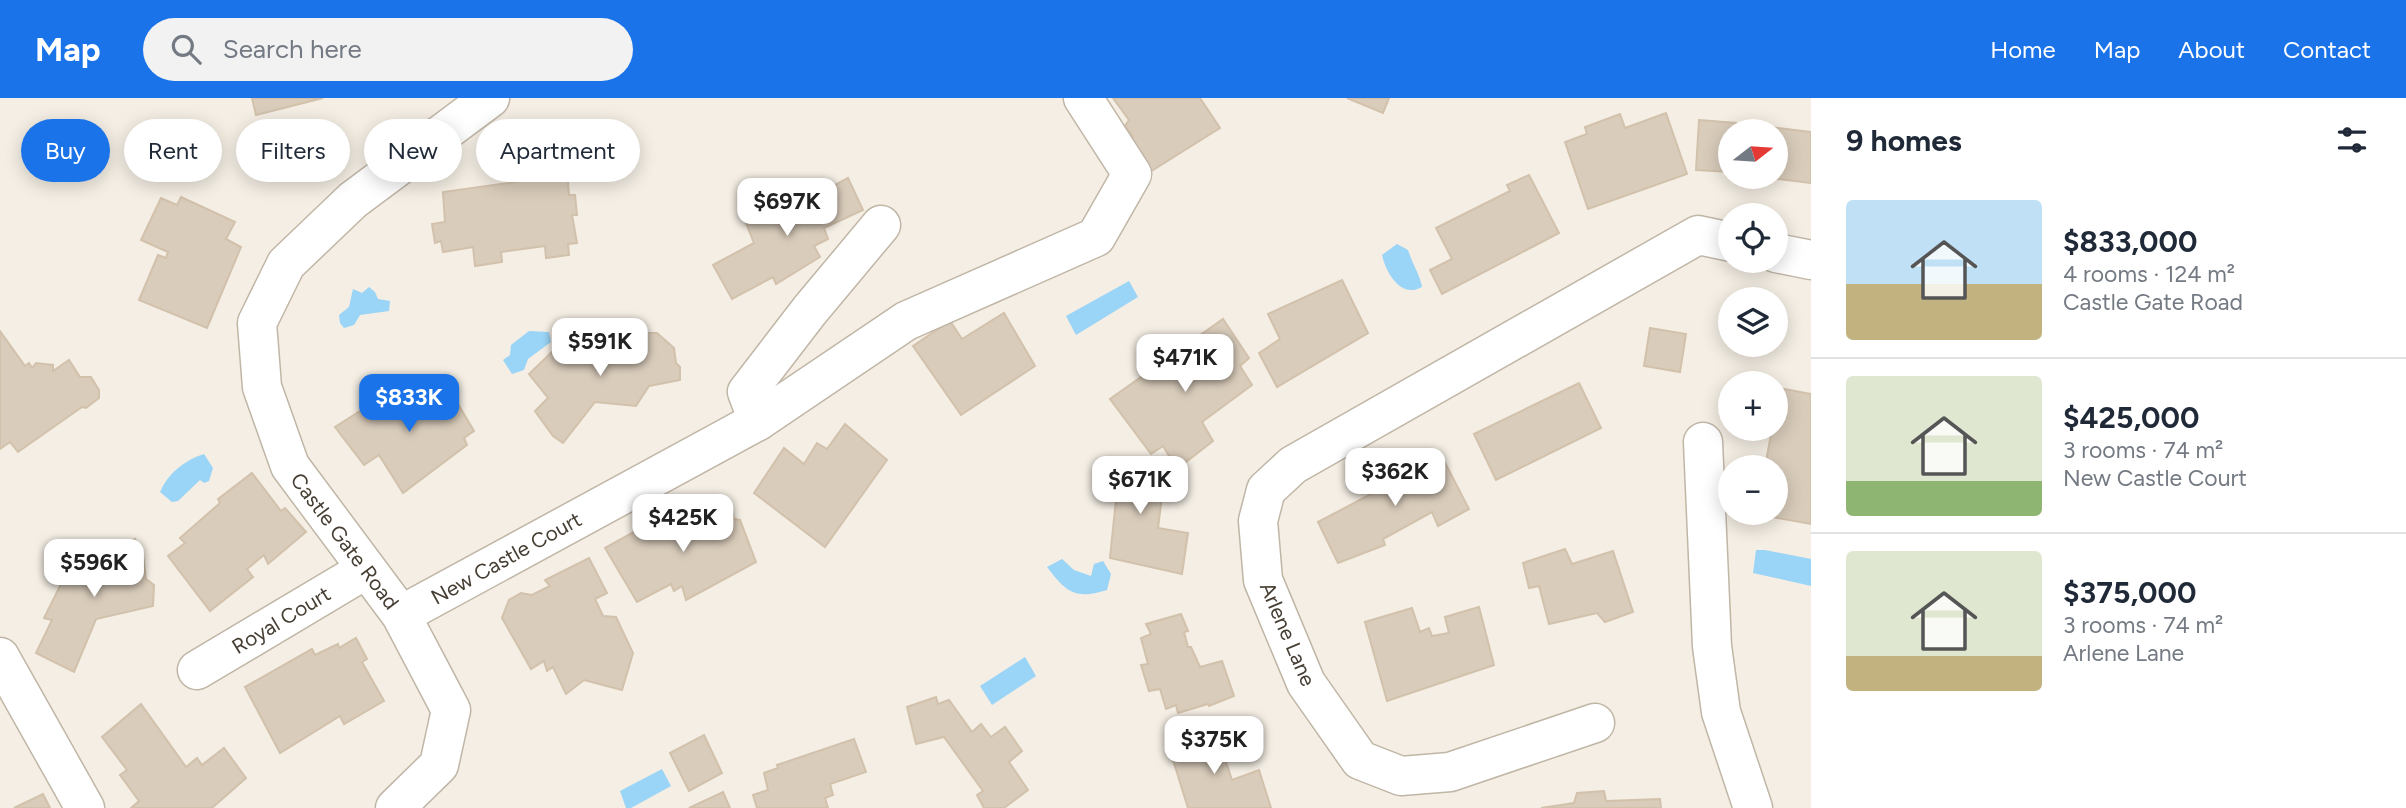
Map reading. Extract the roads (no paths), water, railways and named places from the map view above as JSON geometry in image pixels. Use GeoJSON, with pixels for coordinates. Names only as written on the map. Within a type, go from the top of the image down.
{"type":"FeatureCollection","features":[{"type":"Feature","properties":{"kind":"street","name":"Castle Gate Road"},"geometry":{"type":"LineString","coordinates":[[395,808],[439,765],[452,710],[401,615],[290,466],[262,387],[257,323],[286,264],[353,200],[490,98]]}},
{"type":"Feature","properties":{"kind":"street","name":"New Castle Court"},"geometry":{"type":"LineString","coordinates":[[401,615],[758,421],[906,321],[1096,237],[1132,174],[1083,98]]}},
{"type":"Feature","properties":{"kind":"street"},"geometry":{"type":"LineString","coordinates":[[758,421],[747,392],[810,310],[881,225]]}},
{"type":"Feature","properties":{"kind":"street","name":"Arlene Lane"},"geometry":{"type":"LineString","coordinates":[[1595,723],[1450,772],[1401,776],[1360,760],[1306,683],[1263,580],[1258,521],[1266,490],[1293,466],[1698,235],[1718,239]]}},
{"type":"Feature","properties":{"kind":"street"},"geometry":{"type":"LineString","coordinates":[[1788,256],[1811,261]]}},
{"type":"Feature","properties":{"kind":"street"},"geometry":{"type":"LineString","coordinates":[[1703,442],[1712,646],[1721,712],[1753,808]]}},
{"type":"Feature","properties":{"kind":"street","name":"Royal Court"},"geometry":{"type":"LineString","coordinates":[[197,670],[365,570]]}},
{"type":"Feature","properties":{"kind":"street"},"geometry":{"type":"LineString","coordinates":[[0,657],[85,808]]}},
{"type":"Feature","properties":{"kind":"water"},"geometry":{"type":"Polygon","coordinates":[[[1397,244],[1408,250],[1422,287],[1407,290],[1391,276],[1382,255],[1397,244]]]}},
{"type":"Feature","properties":{"kind":"water"},"geometry":{"type":"Polygon","coordinates":[[[1129,281],[1138,297],[1076,335],[1066,316],[1129,281]]]}},
{"type":"Feature","properties":{"kind":"water"},"geometry":{"type":"Polygon","coordinates":[[[369,287],[378,299],[390,301],[389,311],[360,315],[354,325],[344,328],[339,315],[349,307],[353,289],[362,293],[369,287]]]}},
{"type":"Feature","properties":{"kind":"water"},"geometry":{"type":"Polygon","coordinates":[[[529,331],[549,332],[551,342],[528,359],[524,370],[512,374],[503,360],[510,355],[511,345],[529,331]]]}},
{"type":"Feature","properties":{"kind":"water"},"geometry":{"type":"Polygon","coordinates":[[[204,454],[213,468],[209,481],[204,483],[200,480],[178,501],[172,502],[160,492],[178,468],[204,454]]]}},
{"type":"Feature","properties":{"kind":"water"},"geometry":{"type":"Polygon","coordinates":[[[1756,550],[1811,559],[1811,586],[1753,573],[1756,550]]]}},
{"type":"Feature","properties":{"kind":"water"},"geometry":{"type":"Polygon","coordinates":[[[1062,559],[1074,570],[1091,576],[1094,564],[1103,561],[1111,574],[1107,590],[1079,594],[1066,588],[1047,567],[1062,559]]]}},
{"type":"Feature","properties":{"kind":"water"},"geometry":{"type":"Polygon","coordinates":[[[1025,657],[1036,676],[992,705],[980,686],[1025,657]]]}},
{"type":"Feature","properties":{"kind":"water"},"geometry":{"type":"Polygon","coordinates":[[[662,769],[671,786],[631,808],[626,808],[620,791],[662,769]]]}}]}
